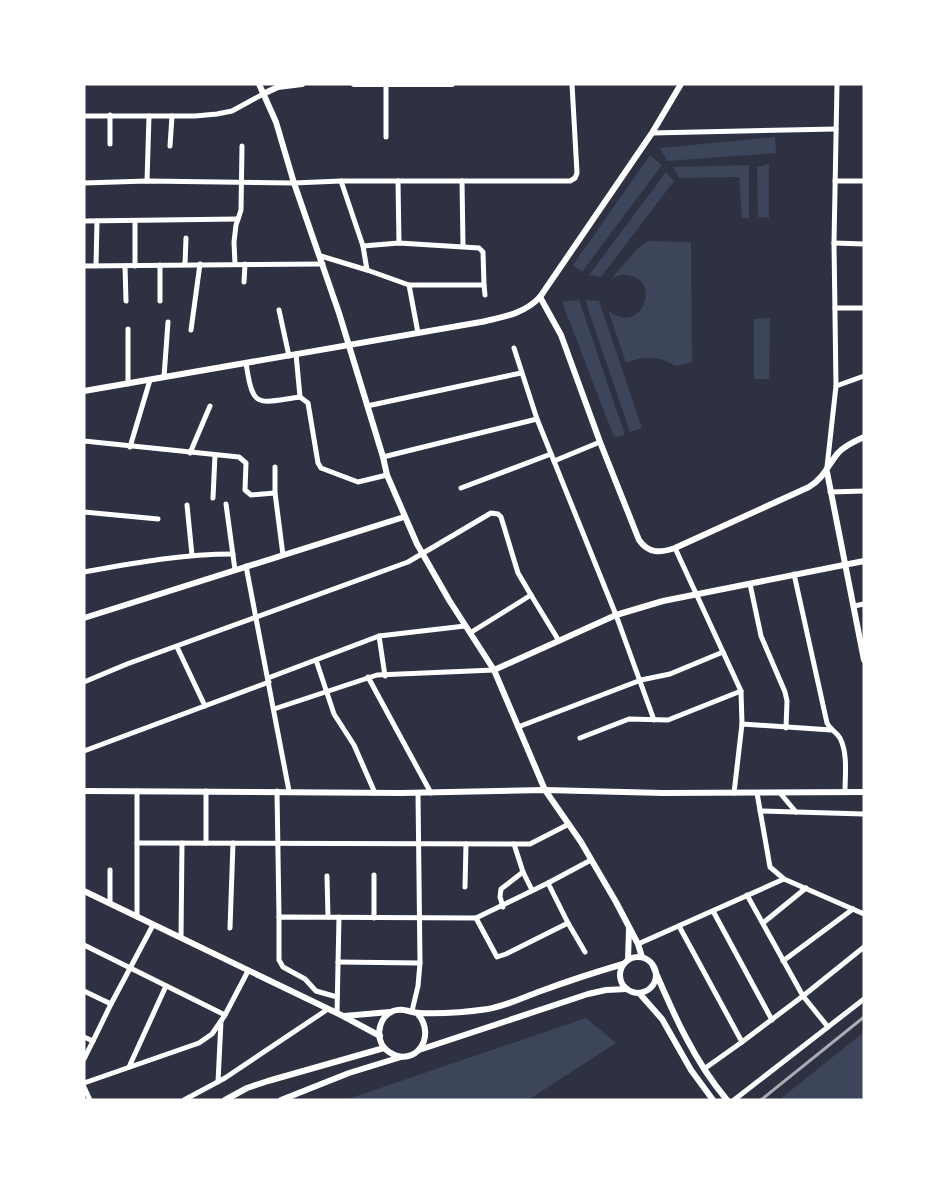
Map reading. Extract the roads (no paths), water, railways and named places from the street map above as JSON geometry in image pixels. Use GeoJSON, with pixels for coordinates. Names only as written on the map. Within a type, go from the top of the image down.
{"type":"FeatureCollection","features":[{"type":"Feature","properties":{"kind":"street"},"geometry":{"type":"LineString","coordinates":[[259,84],[265,93],[276,122],[294,183],[321,256],[349,345],[387,475],[405,517],[423,554],[494,670],[545,790],[591,860],[638,944],[642,957]]}},
{"type":"Feature","properties":{"kind":"street"},"geometry":{"type":"LineString","coordinates":[[84,116],[195,116],[232,111],[278,87],[302,84]]}},
{"type":"Feature","properties":{"kind":"street"},"geometry":{"type":"LineString","coordinates":[[354,84],[452,84]]}},
{"type":"Feature","properties":{"kind":"street"},"geometry":{"type":"LineString","coordinates":[[84,183],[570,181],[577,173],[572,84]]}},
{"type":"Feature","properties":{"kind":"street"},"geometry":{"type":"LineString","coordinates":[[84,391],[481,322],[519,313],[540,297],[652,133],[681,84]]}},
{"type":"Feature","properties":{"kind":"street"},"geometry":{"type":"LineString","coordinates":[[837,84],[834,243],[836,386],[826,472],[864,660]]}},
{"type":"Feature","properties":{"kind":"street"},"geometry":{"type":"LineString","coordinates":[[386,85],[386,137]]}},
{"type":"Feature","properties":{"kind":"street"},"geometry":{"type":"LineString","coordinates":[[110,115],[110,144]]}},
{"type":"Feature","properties":{"kind":"street"},"geometry":{"type":"LineString","coordinates":[[147,181],[149,116]]}},
{"type":"Feature","properties":{"kind":"street"},"geometry":{"type":"LineString","coordinates":[[170,146],[172,116]]}},
{"type":"Feature","properties":{"kind":"street"},"geometry":{"type":"LineString","coordinates":[[652,133],[836,129]]}},
{"type":"Feature","properties":{"kind":"street"},"geometry":{"type":"LineString","coordinates":[[235,264],[234,242],[241,210],[242,146]]}},
{"type":"Feature","properties":{"kind":"street"},"geometry":{"type":"LineString","coordinates":[[341,181],[363,246],[367,270]]}},
{"type":"Feature","properties":{"kind":"street"},"geometry":{"type":"LineString","coordinates":[[398,181],[399,243]]}},
{"type":"Feature","properties":{"kind":"street"},"geometry":{"type":"LineString","coordinates":[[462,181],[462,246]]}},
{"type":"Feature","properties":{"kind":"street"},"geometry":{"type":"LineString","coordinates":[[835,181],[864,181]]}},
{"type":"Feature","properties":{"kind":"street"},"geometry":{"type":"LineString","coordinates":[[84,221],[238,219]]}},
{"type":"Feature","properties":{"kind":"street"},"geometry":{"type":"LineString","coordinates":[[96,266],[97,221]]}},
{"type":"Feature","properties":{"kind":"street"},"geometry":{"type":"LineString","coordinates":[[135,221],[135,266]]}},
{"type":"Feature","properties":{"kind":"street"},"geometry":{"type":"LineString","coordinates":[[185,264],[186,238]]}},
{"type":"Feature","properties":{"kind":"street"},"geometry":{"type":"LineString","coordinates":[[363,246],[399,243],[479,248],[483,252],[485,295]]}},
{"type":"Feature","properties":{"kind":"street"},"geometry":{"type":"LineString","coordinates":[[834,243],[864,244]]}},
{"type":"Feature","properties":{"kind":"street"},"geometry":{"type":"LineString","coordinates":[[321,256],[409,285],[484,285]]}},
{"type":"Feature","properties":{"kind":"street"},"geometry":{"type":"LineString","coordinates":[[190,330],[200,264]]}},
{"type":"Feature","properties":{"kind":"street"},"geometry":{"type":"LineString","coordinates":[[244,282],[245,264]]}},
{"type":"Feature","properties":{"kind":"street"},"geometry":{"type":"LineString","coordinates":[[84,266],[323,264]]}},
{"type":"Feature","properties":{"kind":"street"},"geometry":{"type":"LineString","coordinates":[[160,265],[160,301]]}},
{"type":"Feature","properties":{"kind":"street"},"geometry":{"type":"LineString","coordinates":[[125,266],[126,301]]}},
{"type":"Feature","properties":{"kind":"street"},"geometry":{"type":"LineString","coordinates":[[409,285],[418,333]]}},
{"type":"Feature","properties":{"kind":"street"},"geometry":{"type":"LineString","coordinates":[[540,297],[561,335],[639,540],[651,551],[662,552],[675,548],[809,487],[818,482],[839,452],[851,442],[864,437]]}},
{"type":"Feature","properties":{"kind":"street"},"geometry":{"type":"LineString","coordinates":[[835,308],[864,308]]}},
{"type":"Feature","properties":{"kind":"street"},"geometry":{"type":"LineString","coordinates":[[279,310],[292,355],[300,397]]}},
{"type":"Feature","properties":{"kind":"street"},"geometry":{"type":"LineString","coordinates":[[164,377],[168,322]]}},
{"type":"Feature","properties":{"kind":"street"},"geometry":{"type":"LineString","coordinates":[[128,329],[128,384]]}},
{"type":"Feature","properties":{"kind":"street"},"geometry":{"type":"LineString","coordinates":[[514,348],[537,419],[616,615],[654,720]]}},
{"type":"Feature","properties":{"kind":"street"},"geometry":{"type":"LineString","coordinates":[[246,363],[252,393],[260,400],[300,397],[308,402],[321,468],[358,482],[387,475]]}},
{"type":"Feature","properties":{"kind":"street"},"geometry":{"type":"LineString","coordinates":[[367,406],[521,373]]}},
{"type":"Feature","properties":{"kind":"street"},"geometry":{"type":"LineString","coordinates":[[836,386],[864,376]]}},
{"type":"Feature","properties":{"kind":"street"},"geometry":{"type":"LineString","coordinates":[[130,447],[150,380]]}},
{"type":"Feature","properties":{"kind":"street"},"geometry":{"type":"LineString","coordinates":[[190,453],[210,406]]}},
{"type":"Feature","properties":{"kind":"street"},"geometry":{"type":"LineString","coordinates":[[383,457],[537,419]]}},
{"type":"Feature","properties":{"kind":"street"},"geometry":{"type":"LineString","coordinates":[[84,441],[239,457],[246,463],[245,490],[248,494],[275,493]]}},
{"type":"Feature","properties":{"kind":"street"},"geometry":{"type":"LineString","coordinates":[[554,461],[600,442]]}},
{"type":"Feature","properties":{"kind":"street"},"geometry":{"type":"LineString","coordinates":[[461,488],[551,454]]}},
{"type":"Feature","properties":{"kind":"street"},"geometry":{"type":"LineString","coordinates":[[213,498],[215,455]]}},
{"type":"Feature","properties":{"kind":"street"},"geometry":{"type":"LineString","coordinates":[[275,467],[275,493],[283,555]]}},
{"type":"Feature","properties":{"kind":"street"},"geometry":{"type":"LineString","coordinates":[[830,492],[864,491]]}},
{"type":"Feature","properties":{"kind":"street"},"geometry":{"type":"LineString","coordinates":[[226,504],[235,570]]}},
{"type":"Feature","properties":{"kind":"street"},"geometry":{"type":"LineString","coordinates":[[187,505],[192,555]]}},
{"type":"Feature","properties":{"kind":"street"},"geometry":{"type":"LineString","coordinates":[[84,512],[158,519]]}},
{"type":"Feature","properties":{"kind":"street"},"geometry":{"type":"LineString","coordinates":[[84,682],[408,562],[491,513],[501,517],[518,573],[559,641]]}},
{"type":"Feature","properties":{"kind":"street"},"geometry":{"type":"LineString","coordinates":[[84,618],[405,517]]}},
{"type":"Feature","properties":{"kind":"street"},"geometry":{"type":"LineString","coordinates":[[675,548],[741,691],[742,724],[734,793]]}},
{"type":"Feature","properties":{"kind":"street"},"geometry":{"type":"LineString","coordinates":[[84,572],[155,559],[233,554]]}},
{"type":"Feature","properties":{"kind":"street"},"geometry":{"type":"LineString","coordinates":[[274,709],[368,677],[494,670],[616,615],[695,594],[864,561]]}},
{"type":"Feature","properties":{"kind":"street"},"geometry":{"type":"LineString","coordinates":[[246,566],[289,791]]}},
{"type":"Feature","properties":{"kind":"street"},"geometry":{"type":"LineString","coordinates":[[794,574],[827,723],[831,730],[840,737],[843,748],[846,766],[845,792]]}},
{"type":"Feature","properties":{"kind":"street"},"geometry":{"type":"LineString","coordinates":[[750,584],[761,636],[785,692],[786,728]]}},
{"type":"Feature","properties":{"kind":"street"},"geometry":{"type":"LineString","coordinates":[[470,633],[531,595]]}},
{"type":"Feature","properties":{"kind":"street"},"geometry":{"type":"LineString","coordinates":[[854,606],[864,604]]}},
{"type":"Feature","properties":{"kind":"street"},"geometry":{"type":"LineString","coordinates":[[84,751],[205,706],[379,636],[465,626]]}},
{"type":"Feature","properties":{"kind":"street"},"geometry":{"type":"LineString","coordinates":[[379,636],[385,676]]}},
{"type":"Feature","properties":{"kind":"street"},"geometry":{"type":"LineString","coordinates":[[177,646],[205,706]]}},
{"type":"Feature","properties":{"kind":"street"},"geometry":{"type":"LineString","coordinates":[[518,726],[641,680],[670,674],[723,652]]}},
{"type":"Feature","properties":{"kind":"street"},"geometry":{"type":"LineString","coordinates":[[316,660],[334,714],[358,754],[375,793]]}},
{"type":"Feature","properties":{"kind":"street"},"geometry":{"type":"LineString","coordinates":[[368,677],[431,793]]}},
{"type":"Feature","properties":{"kind":"street"},"geometry":{"type":"LineString","coordinates":[[579,738],[629,719],[668,720],[741,691]]}},
{"type":"Feature","properties":{"kind":"street"},"geometry":{"type":"LineString","coordinates":[[742,724],[831,730]]}},
{"type":"Feature","properties":{"kind":"street"},"geometry":{"type":"LineString","coordinates":[[84,791],[431,793],[545,790],[780,794],[864,792]]}},
{"type":"Feature","properties":{"kind":"street"},"geometry":{"type":"LineString","coordinates":[[137,791],[137,917]]}},
{"type":"Feature","properties":{"kind":"street"},"geometry":{"type":"LineString","coordinates":[[206,791],[206,843]]}},
{"type":"Feature","properties":{"kind":"street"},"geometry":{"type":"LineString","coordinates":[[277,791],[279,960],[283,967],[305,979],[316,991],[337,997]]}},
{"type":"Feature","properties":{"kind":"street"},"geometry":{"type":"LineString","coordinates":[[418,793],[420,963],[415,1012],[426,1030],[426,1039],[418,1050]]}},
{"type":"Feature","properties":{"kind":"street"},"geometry":{"type":"LineString","coordinates":[[756,793],[770,867],[784,879],[864,914]]}},
{"type":"Feature","properties":{"kind":"street"},"geometry":{"type":"LineString","coordinates":[[780,794],[796,812]]}},
{"type":"Feature","properties":{"kind":"street"},"geometry":{"type":"LineString","coordinates":[[760,812],[864,814]]}},
{"type":"Feature","properties":{"kind":"street"},"geometry":{"type":"LineString","coordinates":[[137,843],[530,844],[569,824]]}},
{"type":"Feature","properties":{"kind":"street"},"geometry":{"type":"LineString","coordinates":[[181,938],[182,843]]}},
{"type":"Feature","properties":{"kind":"street"},"geometry":{"type":"LineString","coordinates":[[230,928],[232,843]]}},
{"type":"Feature","properties":{"kind":"street"},"geometry":{"type":"LineString","coordinates":[[465,887],[466,844]]}},
{"type":"Feature","properties":{"kind":"street"},"geometry":{"type":"LineString","coordinates":[[514,844],[523,872],[532,890]]}},
{"type":"Feature","properties":{"kind":"street"},"geometry":{"type":"LineString","coordinates":[[279,917],[476,918],[503,907],[591,860]]}},
{"type":"Feature","properties":{"kind":"street"},"geometry":{"type":"LineString","coordinates":[[110,870],[110,903]]}},
{"type":"Feature","properties":{"kind":"street"},"geometry":{"type":"LineString","coordinates":[[503,907],[500,897],[501,889],[523,872]]}},
{"type":"Feature","properties":{"kind":"street"},"geometry":{"type":"LineString","coordinates":[[327,876],[328,917]]}},
{"type":"Feature","properties":{"kind":"street"},"geometry":{"type":"LineString","coordinates":[[374,876],[374,918]]}},
{"type":"Feature","properties":{"kind":"street"},"geometry":{"type":"LineString","coordinates":[[638,944],[784,879]]}},
{"type":"Feature","properties":{"kind":"street"},"geometry":{"type":"LineString","coordinates":[[548,883],[585,952]]}},
{"type":"Feature","properties":{"kind":"street"},"geometry":{"type":"LineString","coordinates":[[763,923],[806,888]]}},
{"type":"Feature","properties":{"kind":"street"},"geometry":{"type":"LineString","coordinates":[[84,891],[340,1014],[380,1036]]}},
{"type":"Feature","properties":{"kind":"street"},"geometry":{"type":"LineString","coordinates":[[747,895],[803,996],[828,1027]]}},
{"type":"Feature","properties":{"kind":"street"},"geometry":{"type":"LineString","coordinates":[[783,961],[853,909]]}},
{"type":"Feature","properties":{"kind":"street"},"geometry":{"type":"LineString","coordinates":[[713,911],[772,1020]]}},
{"type":"Feature","properties":{"kind":"street"},"geometry":{"type":"LineString","coordinates":[[339,917],[337,997],[340,1014]]}},
{"type":"Feature","properties":{"kind":"street"},"geometry":{"type":"LineString","coordinates":[[476,918],[498,957],[568,923]]}},
{"type":"Feature","properties":{"kind":"street"},"geometry":{"type":"LineString","coordinates":[[84,1059],[153,925]]}},
{"type":"Feature","properties":{"kind":"street"},"geometry":{"type":"LineString","coordinates":[[679,926],[742,1042]]}},
{"type":"Feature","properties":{"kind":"street"},"geometry":{"type":"LineString","coordinates":[[627,989],[620,976],[626,962],[629,928]]}},
{"type":"Feature","properties":{"kind":"street"},"geometry":{"type":"LineString","coordinates":[[84,945],[225,1015]]}},
{"type":"Feature","properties":{"kind":"street"},"geometry":{"type":"LineString","coordinates":[[704,1069],[772,1020],[864,947]]}},
{"type":"Feature","properties":{"kind":"street"},"geometry":{"type":"LineString","coordinates":[[340,1014],[391,1012],[404,1009],[415,1012],[490,1009],[642,957],[650,961],[653,966],[704,1069],[727,1100]]}},
{"type":"Feature","properties":{"kind":"street"},"geometry":{"type":"LineString","coordinates":[[338,962],[420,963]]}},
{"type":"Feature","properties":{"kind":"street"},"geometry":{"type":"LineString","coordinates":[[639,993],[646,991],[654,982],[656,976],[653,966]]}},
{"type":"Feature","properties":{"kind":"street"},"geometry":{"type":"LineString","coordinates":[[90,1100],[84,1085],[208,1038],[225,1015],[248,971]]}},
{"type":"Feature","properties":{"kind":"street"},"geometry":{"type":"LineString","coordinates":[[129,1067],[166,986]]}},
{"type":"Feature","properties":{"kind":"street"},"geometry":{"type":"LineString","coordinates":[[281,1100],[339,1077],[588,994],[627,989],[639,993],[662,1019],[691,1070],[713,1100]]}},
{"type":"Feature","properties":{"kind":"street"},"geometry":{"type":"LineString","coordinates":[[84,991],[111,1004]]}},
{"type":"Feature","properties":{"kind":"street"},"geometry":{"type":"LineString","coordinates":[[734,1100],[864,999]]}},
{"type":"Feature","properties":{"kind":"street"},"geometry":{"type":"LineString","coordinates":[[184,1100],[218,1083],[328,1009]]}},
{"type":"Feature","properties":{"kind":"street"},"geometry":{"type":"LineString","coordinates":[[391,1012],[381,1023],[380,1036],[384,1048],[395,1055],[403,1056]]}},
{"type":"Feature","properties":{"kind":"street"},"geometry":{"type":"LineString","coordinates":[[218,1083],[221,1020]]}},
{"type":"Feature","properties":{"kind":"street"},"geometry":{"type":"LineString","coordinates":[[84,1037],[93,1041]]}},
{"type":"Feature","properties":{"kind":"street"},"geometry":{"type":"LineString","coordinates":[[225,1100],[247,1088],[268,1081],[384,1048]]}},
{"type":"Feature","properties":{"kind":"railway"},"geometry":{"type":"LineString","coordinates":[[761,1100],[864,1017]]}}]}
